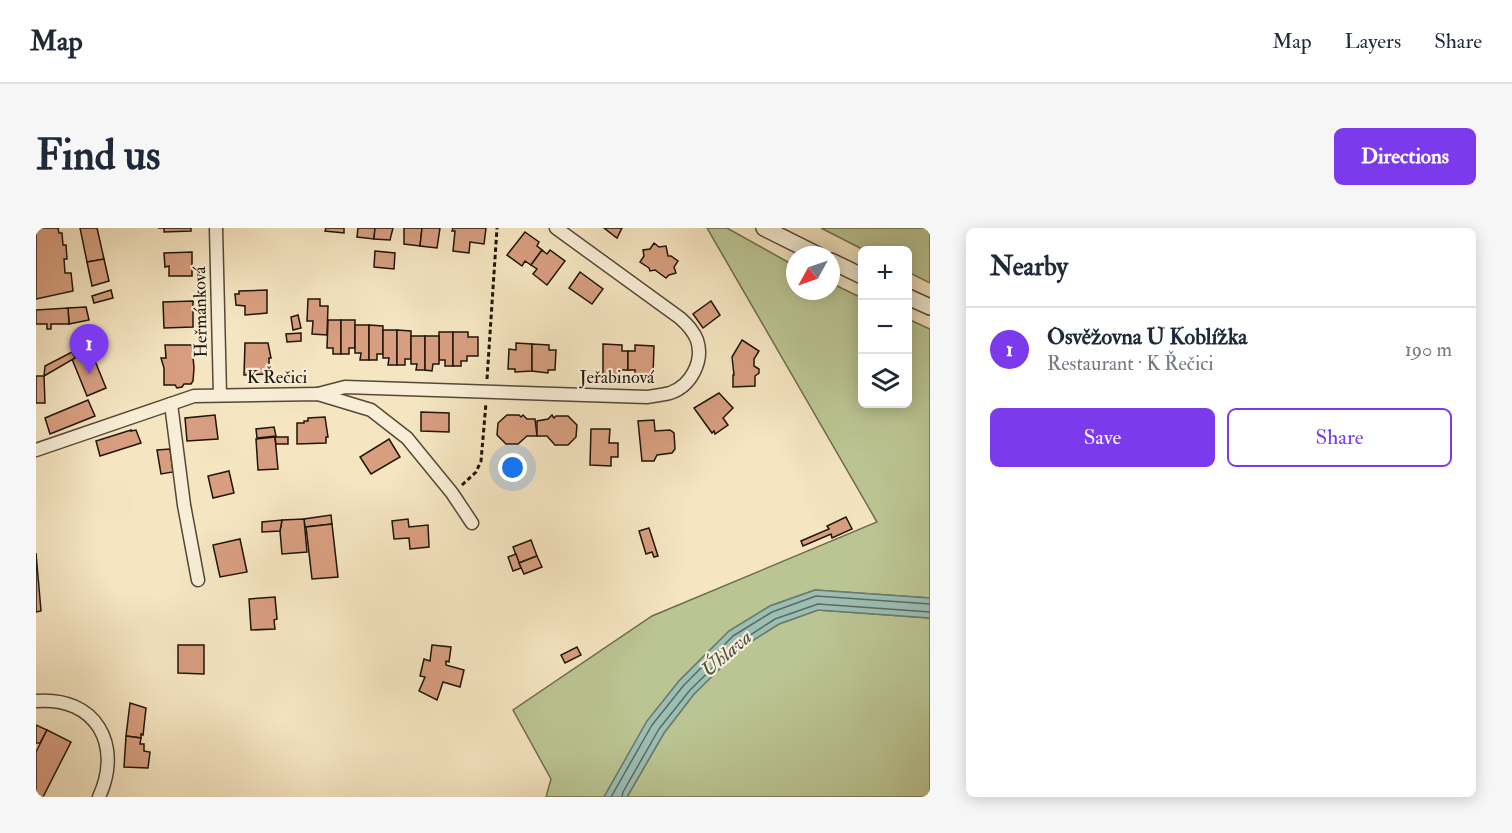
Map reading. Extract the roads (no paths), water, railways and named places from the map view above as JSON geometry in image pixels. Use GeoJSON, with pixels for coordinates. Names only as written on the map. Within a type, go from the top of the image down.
{"type":"FeatureCollection","features":[{"type":"Feature","properties":{"kind":"street","name":"Heřmánková"},"geometry":{"type":"LineString","coordinates":[[216,228],[220,395]]}},
{"type":"Feature","properties":{"kind":"street","name":"Jeřabinová"},"geometry":{"type":"LineString","coordinates":[[318,394],[345,387],[647,397],[672,393],[682,387],[691,378],[696,368],[699,349],[691,328],[556,228]]}},
{"type":"Feature","properties":{"kind":"street"},"geometry":{"type":"LineString","coordinates":[[764,228],[800,246]]}},
{"type":"Feature","properties":{"kind":"street"},"geometry":{"type":"LineString","coordinates":[[840,265],[858,274]]}},
{"type":"Feature","properties":{"kind":"street"},"geometry":{"type":"LineString","coordinates":[[912,299],[930,307]]}},
{"type":"Feature","properties":{"kind":"street","name":"K Řečici"},"geometry":{"type":"LineString","coordinates":[[36,449],[194,396],[318,394],[371,410],[407,438],[452,493],[472,523]]}},
{"type":"Feature","properties":{"kind":"street"},"geometry":{"type":"LineString","coordinates":[[171,404],[184,505],[198,580]]}},
{"type":"Feature","properties":{"kind":"street"},"geometry":{"type":"LineString","coordinates":[[36,701],[50,700],[73,704],[92,716],[105,735],[108,756],[105,783],[99,797]]}},
{"type":"Feature","properties":{"kind":"water","name":"Úhlava"},"geometry":{"type":"Polygon","coordinates":[[[815,590],[930,598],[930,618],[818,610],[779,624],[742,647],[694,694],[664,733],[627,797],[604,797],[647,721],[679,681],[729,631],[770,606],[815,590]]]}},
{"type":"Feature","properties":{"kind":"place","name":"Osvěžovna U Koblížka"},"geometry":{"type":"Point","coordinates":[89,374]}}]}
